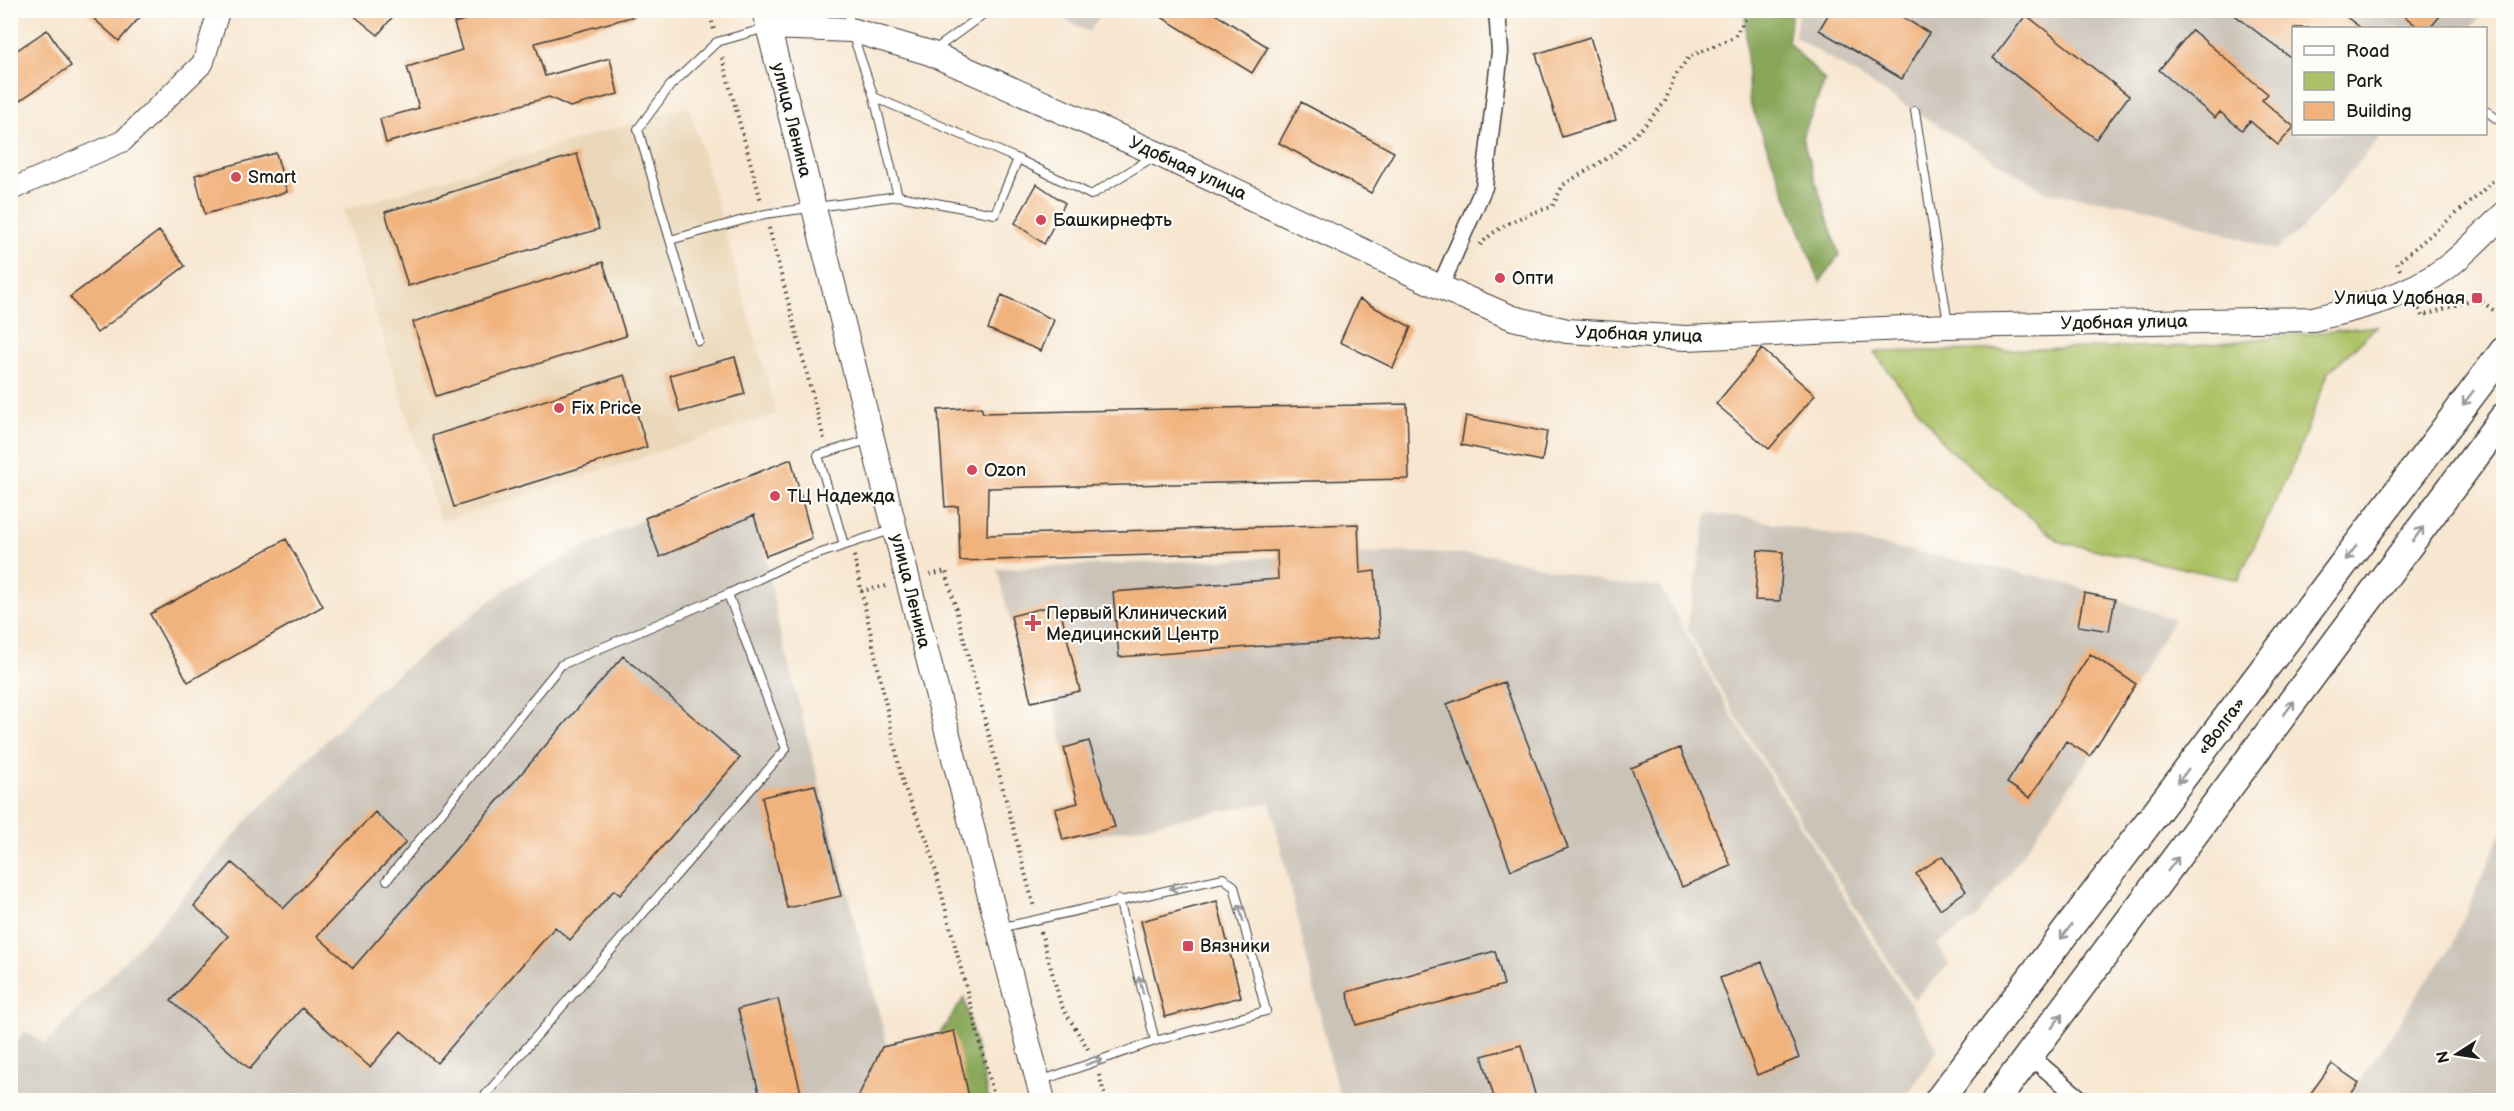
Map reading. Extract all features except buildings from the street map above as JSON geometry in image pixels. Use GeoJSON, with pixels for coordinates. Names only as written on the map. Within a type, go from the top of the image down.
{"type":"FeatureCollection","features":[{"type":"Feature","properties":{"kind":"highway","name":"«Волга»"},"geometry":{"type":"LineString","coordinates":[[1939,1101],[2504,351]]}},
{"type":"Feature","properties":{"kind":"highway"},"geometry":{"type":"LineString","coordinates":[[1996,1101],[2504,417]]}},
{"type":"Feature","properties":{"kind":"main road","name":"Удобная улица"},"geometry":{"type":"LineString","coordinates":[[767,19],[849,20],[930,53],[1158,154],[1440,287],[1513,318],[1567,331],[1686,338],[1948,326],[2313,318],[2367,307],[2411,288],[2445,268],[2504,214]]}},
{"type":"Feature","properties":{"kind":"main road","name":"улица Ленина"},"geometry":{"type":"LineString","coordinates":[[767,19],[894,529],[1041,1091]]}},
{"type":"Feature","properties":{"kind":"street"},"geometry":{"type":"LineString","coordinates":[[10,190],[123,141],[203,63],[219,10]]}},
{"type":"Feature","properties":{"kind":"street"},"geometry":{"type":"LineString","coordinates":[[1440,287],[1484,187],[1500,52],[1497,10]]}},
{"type":"Feature","properties":{"kind":"street"},"geometry":{"type":"LineString","coordinates":[[2030,1056],[2082,1101]]}},
{"type":"Feature","properties":{"kind":"lane"},"geometry":{"type":"LineString","coordinates":[[930,53],[990,10]]}},
{"type":"Feature","properties":{"kind":"lane"},"geometry":{"type":"LineString","coordinates":[[699,341],[638,129],[670,86],[717,42],[767,19]]}},
{"type":"Feature","properties":{"kind":"lane"},"geometry":{"type":"LineString","coordinates":[[849,20],[874,97],[898,196]]}},
{"type":"Feature","properties":{"kind":"lane"},"geometry":{"type":"LineString","coordinates":[[874,97],[1018,159],[1091,195],[1158,154]]}},
{"type":"Feature","properties":{"kind":"lane"},"geometry":{"type":"LineString","coordinates":[[1915,111],[1948,326]]}},
{"type":"Feature","properties":{"kind":"lane"},"geometry":{"type":"LineString","coordinates":[[2487,112],[2504,124]]}},
{"type":"Feature","properties":{"kind":"lane"},"geometry":{"type":"LineString","coordinates":[[670,240],[765,214],[898,196],[994,214],[1018,159]]}},
{"type":"Feature","properties":{"kind":"lane"},"geometry":{"type":"LineString","coordinates":[[844,545],[818,455],[872,439]]}},
{"type":"Feature","properties":{"kind":"lane"},"geometry":{"type":"LineString","coordinates":[[387,880],[561,665],[728,594],[794,562],[894,529]]}},
{"type":"Feature","properties":{"kind":"lane"},"geometry":{"type":"LineString","coordinates":[[481,1101],[786,749],[728,594]]}},
{"type":"Feature","properties":{"kind":"lane"},"geometry":{"type":"LineString","coordinates":[[999,928],[1119,899],[1223,878],[1233,886],[1243,916],[1266,1011],[1155,1041],[1095,1062],[1041,1091]]}},
{"type":"Feature","properties":{"kind":"lane"},"geometry":{"type":"LineString","coordinates":[[1119,899],[1155,1041]]}},
{"type":"Feature","properties":{"kind":"path"},"geometry":{"type":"LineString","coordinates":[[1476,250],[1492,232],[1552,207],[1563,185],[1614,154],[1644,126],[1665,102],[1675,76],[1689,57],[1734,37],[1751,10]]}},
{"type":"Feature","properties":{"kind":"path"},"geometry":{"type":"LineString","coordinates":[[861,591],[946,571],[1061,1005],[1095,1062],[1106,1101]]}},
{"type":"Feature","properties":{"kind":"shaded area"},"geometry":{"type":"Polygon","coordinates":[[[1798,10],[2485,11],[2472,27],[2292,27],[2292,135],[2382,135],[2303,228],[2275,250],[2148,208],[2046,192],[1795,37],[1798,10]]]}},
{"type":"Feature","properties":{"kind":"shaded area"},"geometry":{"type":"Polygon","coordinates":[[[1049,11],[1103,11],[1089,32],[1049,11]]]}},
{"type":"Feature","properties":{"kind":"shaded area"},"geometry":{"type":"Polygon","coordinates":[[[689,106],[777,414],[440,522],[343,210],[689,106]]]}},
{"type":"Feature","properties":{"kind":"shaded area"},"geometry":{"type":"Polygon","coordinates":[[[791,459],[766,556],[779,628],[891,1059],[868,1100],[11,1100],[11,1050],[24,1031],[45,1044],[160,924],[244,824],[375,691],[511,585],[645,518],[791,459]]]}},
{"type":"Feature","properties":{"kind":"shaded area"},"geometry":{"type":"Polygon","coordinates":[[[1707,514],[1744,517],[2059,581],[2174,619],[2084,766],[1977,917],[1937,944],[1949,965],[1913,1000],[1734,713],[1687,629],[1707,514]]]}},
{"type":"Feature","properties":{"kind":"shaded area"},"geometry":{"type":"Polygon","coordinates":[[[1400,552],[1491,555],[1614,584],[1660,586],[1731,714],[1938,1049],[1904,1100],[1340,1100],[1270,802],[1087,837],[1052,698],[1031,702],[997,569],[1400,552]]]}},
{"type":"Feature","properties":{"kind":"shaded area"},"geometry":{"type":"Polygon","coordinates":[[[2503,830],[2503,1100],[2346,1100],[2451,946],[2503,830]]]}},
{"type":"Feature","properties":{"kind":"green space"},"geometry":{"type":"Polygon","coordinates":[[[1745,11],[1792,11],[1788,42],[1825,81],[1802,138],[1839,255],[1820,282],[1749,100],[1745,11]]]}},
{"type":"Feature","properties":{"kind":"green space"},"geometry":{"type":"Polygon","coordinates":[[[2377,326],[2328,373],[2298,453],[2238,580],[2060,542],[1945,445],[1874,352],[2193,346],[2377,326]]]}},
{"type":"Feature","properties":{"kind":"green space"},"geometry":{"type":"Polygon","coordinates":[[[964,998],[989,1100],[895,1100],[895,1099],[964,998]]]}},
{"type":"Feature","properties":{"kind":"place","name":"Smart"},"geometry":{"type":"Point","coordinates":[236,177]}},
{"type":"Feature","properties":{"kind":"place","name":"Башкирнефть"},"geometry":{"type":"Point","coordinates":[1041,220]}},
{"type":"Feature","properties":{"kind":"place","name":"Опти"},"geometry":{"type":"Point","coordinates":[1500,278]}},
{"type":"Feature","properties":{"kind":"place","name":"Улица Удобная"},"geometry":{"type":"Point","coordinates":[2477,298]}},
{"type":"Feature","properties":{"kind":"place","name":"Fix Price"},"geometry":{"type":"Point","coordinates":[559,408]}},
{"type":"Feature","properties":{"kind":"place","name":"Ozon"},"geometry":{"type":"Point","coordinates":[972,470]}},
{"type":"Feature","properties":{"kind":"place","name":"ТЦ Надежда"},"geometry":{"type":"Point","coordinates":[775,496]}},
{"type":"Feature","properties":{"kind":"place","name":"Первый Клинический Медицинский Центр"},"geometry":{"type":"Point","coordinates":[1033,623]}},
{"type":"Feature","properties":{"kind":"place","name":"Вязники"},"geometry":{"type":"Point","coordinates":[1188,946]}}]}
